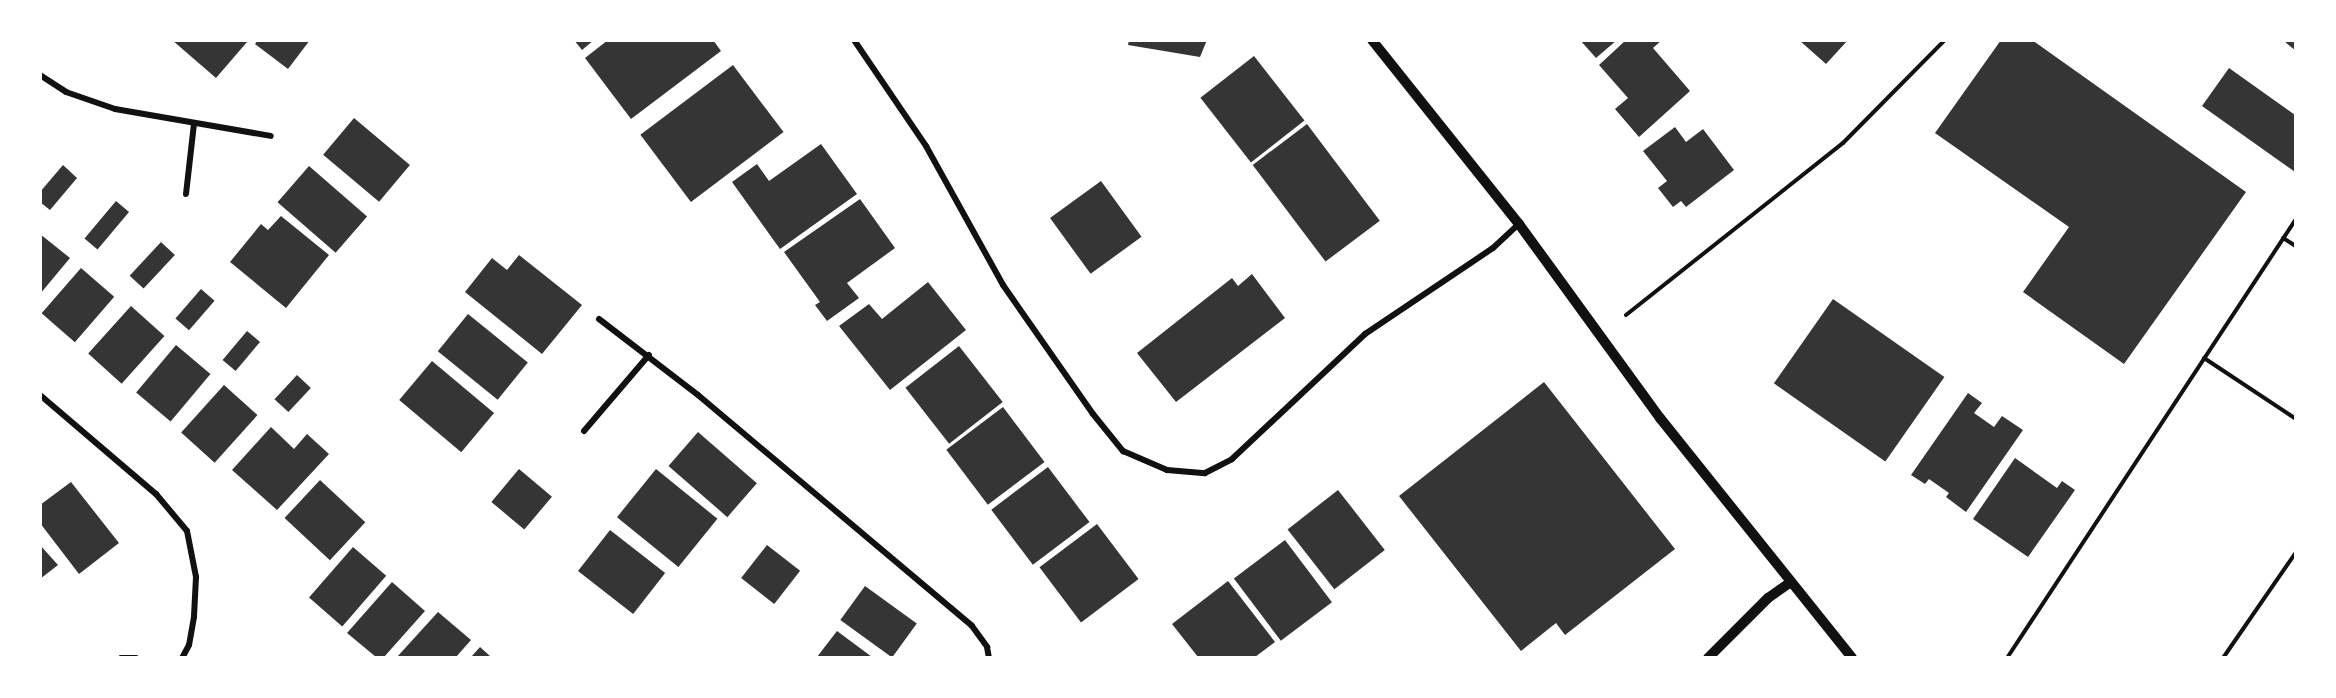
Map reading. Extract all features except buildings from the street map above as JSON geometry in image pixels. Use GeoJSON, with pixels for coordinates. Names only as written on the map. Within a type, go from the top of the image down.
{"type":"FeatureCollection","features":[{"type":"Feature","properties":{"kind":"street"},"geometry":{"type":"LineString","coordinates":[[854,40],[926,146],[1003,285],[1093,414],[1123,451],[1167,470],[1205,473],[1232,459],[1365,334],[1493,248],[1519,224]]}},
{"type":"Feature","properties":{"kind":"street"},"geometry":{"type":"LineString","coordinates":[[1372,40],[1519,224],[1660,418],[1852,657]]}},
{"type":"Feature","properties":{"kind":"street"},"geometry":{"type":"LineString","coordinates":[[40,75],[66,92],[115,109],[271,136]]}},
{"type":"Feature","properties":{"kind":"street"},"geometry":{"type":"LineString","coordinates":[[186,194],[194,124]]}},
{"type":"Feature","properties":{"kind":"street"},"geometry":{"type":"LineString","coordinates":[[599,319],[649,355],[972,626],[989,657]]}},
{"type":"Feature","properties":{"kind":"street"},"geometry":{"type":"LineString","coordinates":[[585,431],[649,355]]}},
{"type":"Feature","properties":{"kind":"street"},"geometry":{"type":"LineString","coordinates":[[40,395],[156,494],[188,531],[196,577],[194,617],[189,645],[182,657]]}},
{"type":"Feature","properties":{"kind":"street"},"geometry":{"type":"LineString","coordinates":[[1708,657],[1768,598],[1791,582]]}},
{"type":"Feature","properties":{"kind":"street"},"geometry":{"type":"LineString","coordinates":[[121,657],[136,657]]}},
{"type":"Feature","properties":{"kind":"path"},"geometry":{"type":"LineString","coordinates":[[1599,334],[1844,143],[1945,40]]}},
{"type":"Feature","properties":{"kind":"path"},"geometry":{"type":"LineString","coordinates":[[2007,657],[2295,219]]}},
{"type":"Feature","properties":{"kind":"path"},"geometry":{"type":"LineString","coordinates":[[2283,238],[2295,246]]}},
{"type":"Feature","properties":{"kind":"path"},"geometry":{"type":"LineString","coordinates":[[2205,358],[2295,419]]}},
{"type":"Feature","properties":{"kind":"path"},"geometry":{"type":"LineString","coordinates":[[2223,657],[2295,552]]}}]}
